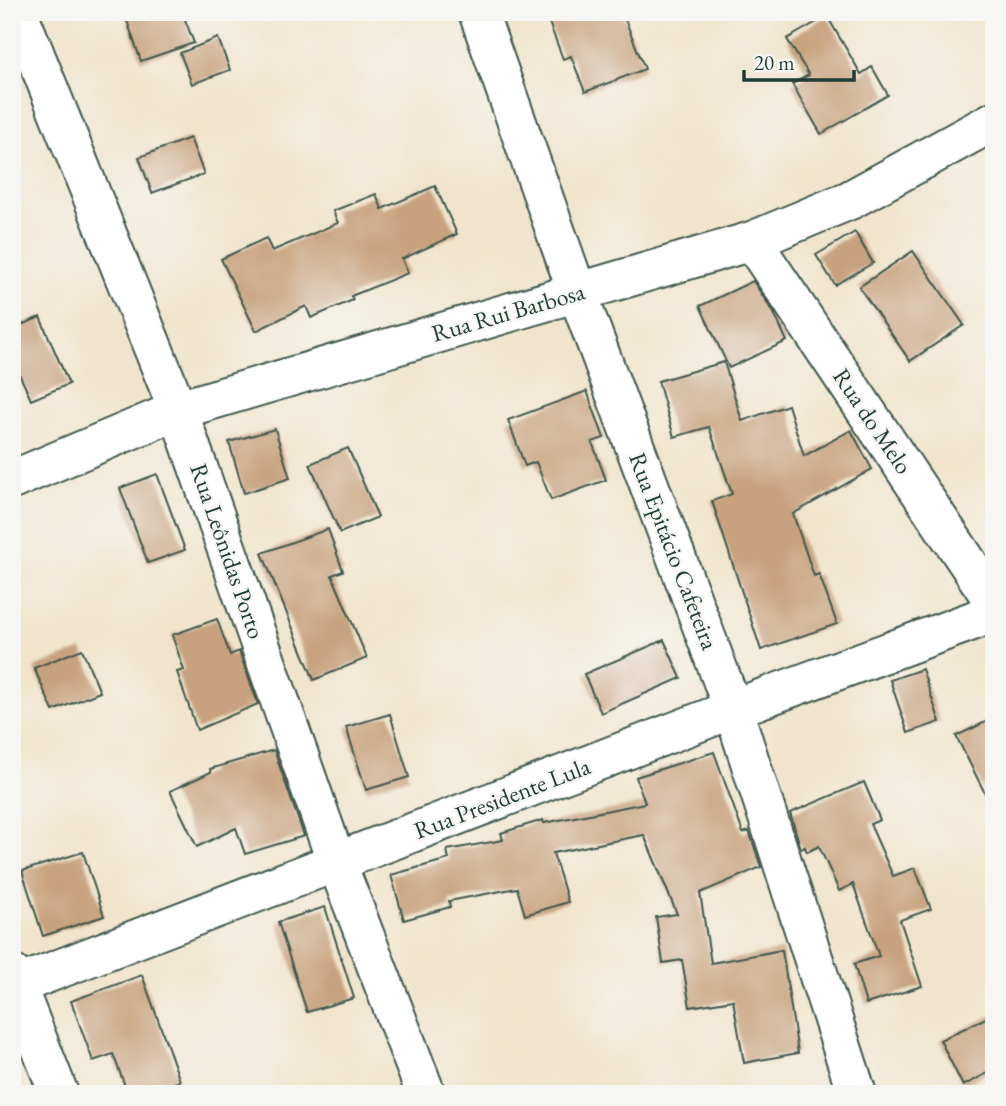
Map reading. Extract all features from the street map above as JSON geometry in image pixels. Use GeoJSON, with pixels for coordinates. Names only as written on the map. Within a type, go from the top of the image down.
{"type":"FeatureCollection","features":[{"type":"Feature","properties":{"kind":"street","name":"Rua Leônidas Porto"},"geometry":{"type":"LineString","coordinates":[[18,12],[178,410],[336,861],[426,1094]]}},
{"type":"Feature","properties":{"kind":"street","name":"Rua Epitácio Cafeteira"},"geometry":{"type":"LineString","coordinates":[[478,12],[577,292],[733,709],[857,1094]]}},
{"type":"Feature","properties":{"kind":"street","name":"Rua Rui Barbosa"},"geometry":{"type":"LineString","coordinates":[[12,480],[178,410],[752,240],[850,200],[994,121]]}},
{"type":"Feature","properties":{"kind":"street","name":"Rua do Melo"},"geometry":{"type":"LineString","coordinates":[[752,240],[994,602]]}},
{"type":"Feature","properties":{"kind":"street","name":"Rua Presidente Lula"},"geometry":{"type":"LineString","coordinates":[[14,982],[733,709],[994,613]]}},
{"type":"Feature","properties":{"kind":"street"},"geometry":{"type":"LineString","coordinates":[[14,982],[59,1094]]}},
{"type":"Feature","properties":{"kind":"building"},"geometry":{"type":"Polygon","coordinates":[[[124,12],[182,12],[194,43],[141,61],[124,12]]]}},
{"type":"Feature","properties":{"kind":"building"},"geometry":{"type":"Polygon","coordinates":[[[545,12],[622,12],[645,69],[585,92],[571,56],[563,59],[545,12]]]}},
{"type":"Feature","properties":{"kind":"building"},"geometry":{"type":"Polygon","coordinates":[[[827,16],[861,74],[872,67],[888,95],[821,134],[792,84],[809,75],[787,39],[827,16]]]}},
{"type":"Feature","properties":{"kind":"building"},"geometry":{"type":"Polygon","coordinates":[[[218,38],[230,70],[192,84],[180,53],[218,38]]]}},
{"type":"Feature","properties":{"kind":"building"},"geometry":{"type":"Polygon","coordinates":[[[190,138],[204,174],[152,193],[139,157],[190,138]]]}},
{"type":"Feature","properties":{"kind":"building"},"geometry":{"type":"Polygon","coordinates":[[[435,186],[457,234],[402,259],[408,273],[351,296],[353,300],[311,318],[306,306],[256,331],[221,259],[266,238],[272,251],[338,223],[333,211],[376,194],[382,209],[435,186]]]}},
{"type":"Feature","properties":{"kind":"building"},"geometry":{"type":"Polygon","coordinates":[[[855,232],[873,263],[835,285],[816,255],[855,232]]]}},
{"type":"Feature","properties":{"kind":"building"},"geometry":{"type":"Polygon","coordinates":[[[913,251],[964,325],[910,361],[859,287],[913,251]]]}},
{"type":"Feature","properties":{"kind":"building"},"geometry":{"type":"Polygon","coordinates":[[[753,281],[774,313],[787,341],[729,368],[700,306],[753,281]]]}},
{"type":"Feature","properties":{"kind":"building"},"geometry":{"type":"Polygon","coordinates":[[[40,317],[69,384],[31,400],[12,358],[12,329],[40,317]]]}},
{"type":"Feature","properties":{"kind":"building"},"geometry":{"type":"Polygon","coordinates":[[[724,362],[742,421],[788,405],[804,456],[851,430],[872,469],[793,514],[814,576],[819,574],[837,624],[761,650],[712,501],[732,494],[709,427],[674,437],[658,381],[724,362]]]}},
{"type":"Feature","properties":{"kind":"building"},"geometry":{"type":"Polygon","coordinates":[[[587,391],[604,438],[592,442],[606,480],[551,500],[536,462],[525,466],[508,420],[587,391]]]}},
{"type":"Feature","properties":{"kind":"building"},"geometry":{"type":"Polygon","coordinates":[[[275,429],[290,478],[244,493],[229,442],[275,429]]]}},
{"type":"Feature","properties":{"kind":"building"},"geometry":{"type":"Polygon","coordinates":[[[348,448],[378,517],[340,533],[310,464],[348,448]]]}},
{"type":"Feature","properties":{"kind":"building"},"geometry":{"type":"Polygon","coordinates":[[[157,474],[185,550],[148,563],[120,488],[157,474]]]}},
{"type":"Feature","properties":{"kind":"building"},"geometry":{"type":"Polygon","coordinates":[[[328,529],[343,571],[332,575],[367,658],[314,680],[262,553],[328,529]]]}},
{"type":"Feature","properties":{"kind":"building"},"geometry":{"type":"Polygon","coordinates":[[[217,619],[230,655],[239,651],[258,704],[197,730],[177,672],[184,670],[172,635],[217,619]]]}},
{"type":"Feature","properties":{"kind":"building"},"geometry":{"type":"Polygon","coordinates":[[[664,640],[681,678],[601,713],[584,674],[664,640]]]}},
{"type":"Feature","properties":{"kind":"building"},"geometry":{"type":"Polygon","coordinates":[[[82,649],[100,692],[53,711],[34,668],[82,649]]]}},
{"type":"Feature","properties":{"kind":"building"},"geometry":{"type":"Polygon","coordinates":[[[922,669],[940,722],[908,733],[890,680],[922,669]]]}},
{"type":"Feature","properties":{"kind":"building"},"geometry":{"type":"Polygon","coordinates":[[[390,714],[409,777],[366,790],[346,727],[390,714]]]}},
{"type":"Feature","properties":{"kind":"building"},"geometry":{"type":"Polygon","coordinates":[[[994,718],[994,811],[956,736],[994,718]]]}},
{"type":"Feature","properties":{"kind":"building"},"geometry":{"type":"Polygon","coordinates":[[[274,750],[304,836],[245,854],[236,828],[197,847],[170,791],[211,772],[210,769],[274,750]]]}},
{"type":"Feature","properties":{"kind":"building"},"geometry":{"type":"Polygon","coordinates":[[[714,752],[743,833],[749,831],[761,867],[700,893],[711,963],[782,950],[798,1053],[744,1063],[733,1000],[690,1007],[682,960],[663,963],[656,917],[677,914],[644,835],[553,853],[568,902],[525,915],[517,888],[449,901],[450,907],[404,920],[391,875],[449,859],[447,850],[503,840],[501,833],[543,820],[544,823],[645,803],[636,777],[714,752]]]}},
{"type":"Feature","properties":{"kind":"building"},"geometry":{"type":"Polygon","coordinates":[[[864,782],[880,820],[870,824],[893,876],[915,868],[931,909],[900,920],[922,986],[866,1004],[854,964],[879,956],[853,884],[839,891],[819,846],[807,852],[805,847],[801,849],[790,813],[864,782]]]}},
{"type":"Feature","properties":{"kind":"building"},"geometry":{"type":"Polygon","coordinates":[[[83,852],[104,916],[43,936],[22,871],[83,852]]]}},
{"type":"Feature","properties":{"kind":"building"},"geometry":{"type":"Polygon","coordinates":[[[325,907],[354,998],[307,1012],[278,922],[325,907]]]}},
{"type":"Feature","properties":{"kind":"building"},"geometry":{"type":"Polygon","coordinates":[[[142,975],[180,1081],[146,1094],[128,1094],[113,1054],[93,1061],[71,1001],[142,975]]]}},
{"type":"Feature","properties":{"kind":"building"},"geometry":{"type":"Polygon","coordinates":[[[994,1014],[994,1070],[963,1086],[940,1040],[994,1014]]]}}]}
